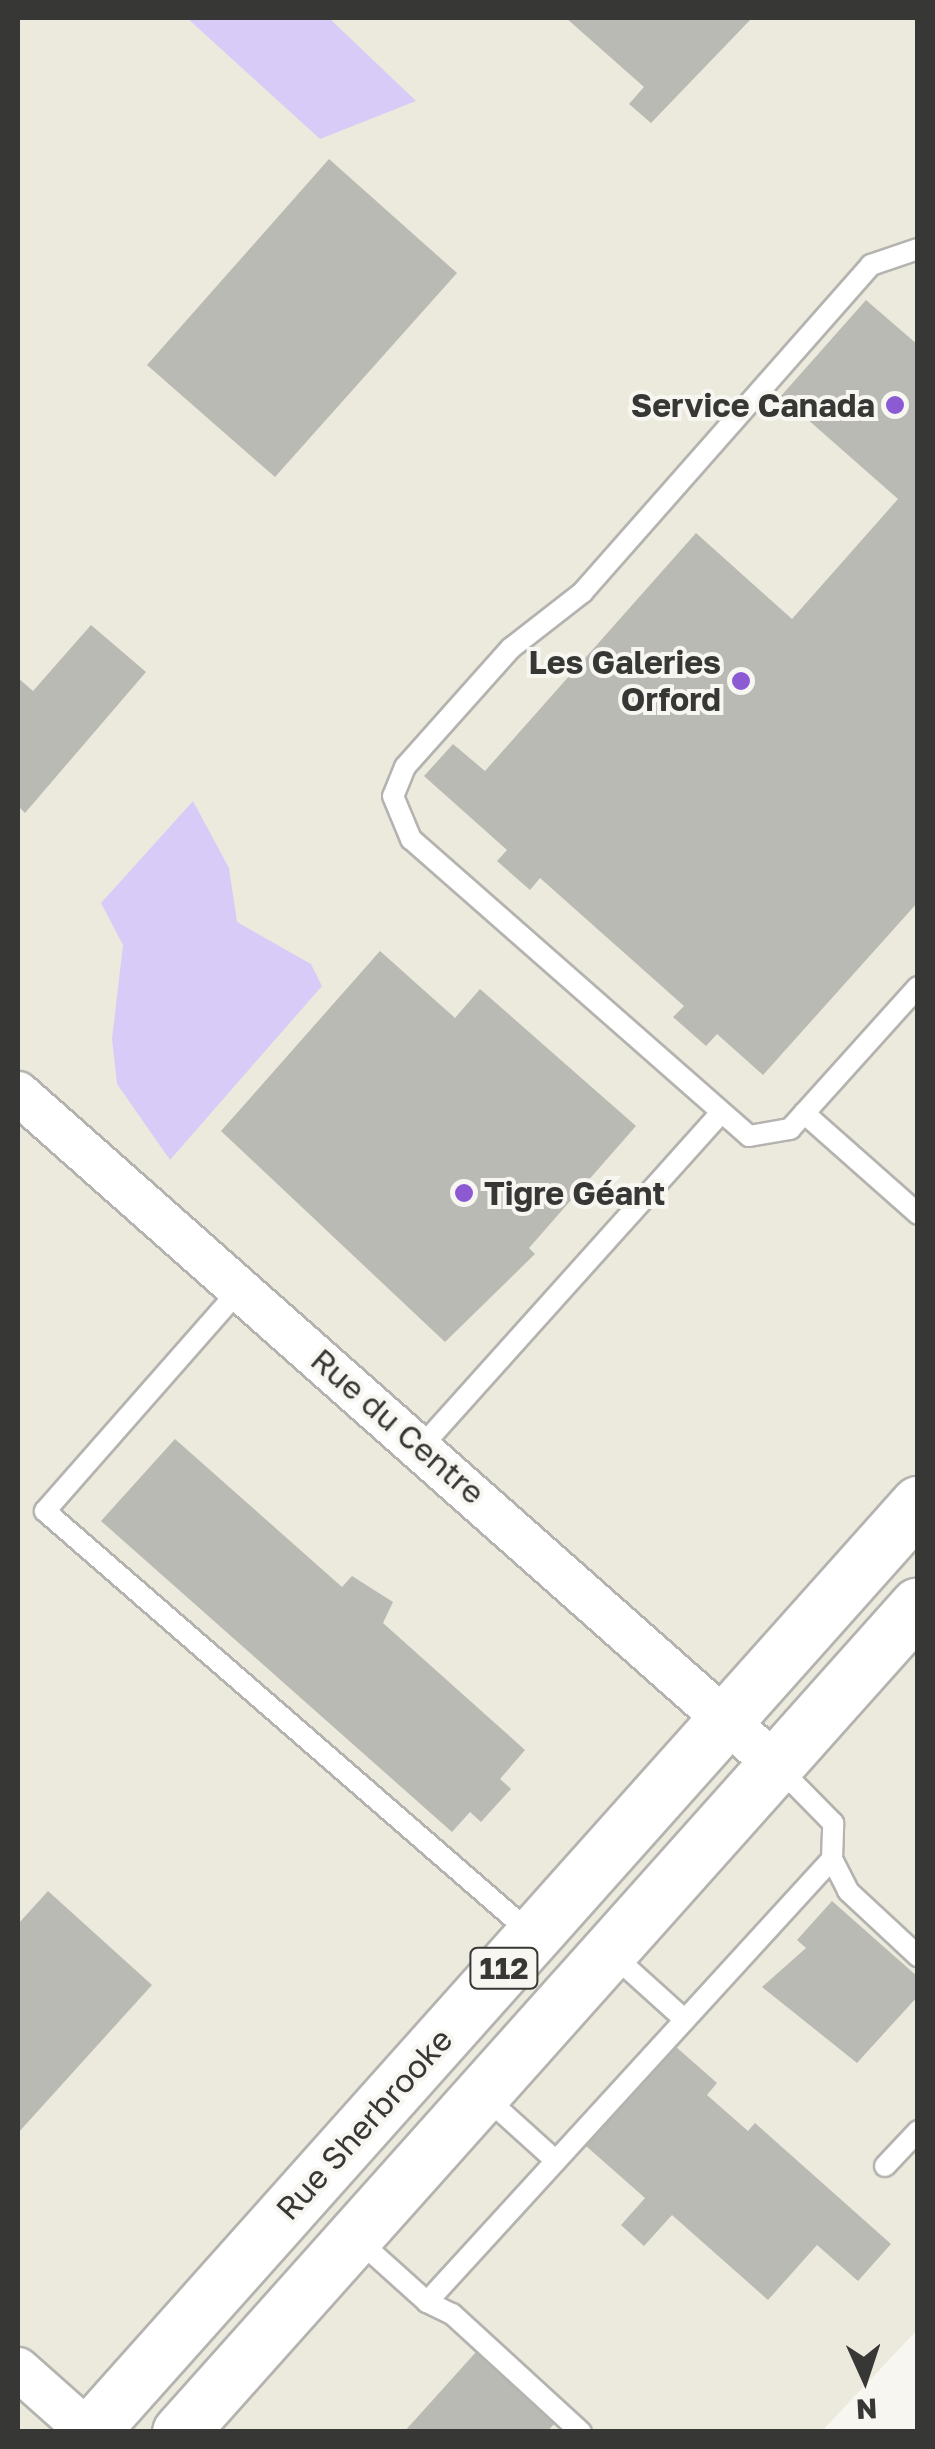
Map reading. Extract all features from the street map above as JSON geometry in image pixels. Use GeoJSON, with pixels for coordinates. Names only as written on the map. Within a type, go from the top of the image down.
{"type":"FeatureCollection","features":[{"type":"Feature","properties":{"kind":"main road","name":"Rue Sherbrooke"},"geometry":{"type":"LineString","coordinates":[[89,2432],[918,1504]]}},
{"type":"Feature","properties":{"kind":"main road","name":"Rue Sherbrooke"},"geometry":{"type":"LineString","coordinates":[[180,2432],[918,1605]]}},
{"type":"Feature","properties":{"kind":"street","name":"Rue du Centre"},"geometry":{"type":"LineString","coordinates":[[18,1092],[422,1446],[775,1764]]}},
{"type":"Feature","properties":{"kind":"street"},"geometry":{"type":"LineString","coordinates":[[18,2369],[89,2432]]}},
{"type":"Feature","properties":{"kind":"lane"},"geometry":{"type":"LineString","coordinates":[[918,249],[871,265],[592,582],[512,648],[405,767],[393,796],[411,839],[749,1136],[770,1138],[804,1113],[918,986]]}},
{"type":"Feature","properties":{"kind":"lane"},"geometry":{"type":"LineString","coordinates":[[804,1113],[918,1214]]}},
{"type":"Feature","properties":{"kind":"lane"},"geometry":{"type":"LineString","coordinates":[[422,1446],[720,1114]]}},
{"type":"Feature","properties":{"kind":"lane"},"geometry":{"type":"LineString","coordinates":[[240,1288],[45,1511],[533,1935]]}},
{"type":"Feature","properties":{"kind":"lane"},"geometry":{"type":"LineString","coordinates":[[775,1764],[833,1824],[832,1859],[848,1891],[918,1956]]}},
{"type":"Feature","properties":{"kind":"lane"},"geometry":{"type":"LineString","coordinates":[[426,2302],[832,1859]]}},
{"type":"Feature","properties":{"kind":"lane"},"geometry":{"type":"LineString","coordinates":[[609,1951],[685,2020]]}},
{"type":"Feature","properties":{"kind":"lane"},"geometry":{"type":"LineString","coordinates":[[482,2094],[556,2161]]}},
{"type":"Feature","properties":{"kind":"lane"},"geometry":{"type":"LineString","coordinates":[[885,2166],[918,2131]]}},
{"type":"Feature","properties":{"kind":"lane"},"geometry":{"type":"LineString","coordinates":[[355,2236],[426,2302],[452,2314],[581,2432]]}},
{"type":"Feature","properties":{"kind":"shaded area"},"geometry":{"type":"Polygon","coordinates":[[[18,18],[917,18],[918,2329],[822,2431],[18,2431],[18,18]]]}},
{"type":"Feature","properties":{"kind":"shaded area"},"geometry":{"type":"Polygon","coordinates":[[[187,18],[329,18],[416,101],[320,139],[187,18]]]}},
{"type":"Feature","properties":{"kind":"shaded area"},"geometry":{"type":"Polygon","coordinates":[[[193,801],[229,868],[237,922],[311,964],[322,986],[170,1160],[117,1084],[112,1039],[123,945],[101,903],[193,801]]]}},
{"type":"Feature","properties":{"kind":"building"},"geometry":{"type":"Polygon","coordinates":[[[566,18],[752,18],[651,123],[629,104],[644,87],[566,18]]]}},
{"type":"Feature","properties":{"kind":"building"},"geometry":{"type":"Polygon","coordinates":[[[329,159],[457,273],[275,477],[147,365],[329,159]]]}},
{"type":"Feature","properties":{"kind":"building","name":"Les Galeries Orford"},"geometry":{"type":"Polygon","coordinates":[[[866,300],[918,345],[918,902],[763,1075],[717,1034],[706,1046],[673,1017],[684,1006],[540,878],[530,890],[497,861],[507,850],[424,776],[453,744],[485,771],[696,533],[792,619],[898,499],[781,396],[866,300]]]}},
{"type":"Feature","properties":{"kind":"building"},"geometry":{"type":"Polygon","coordinates":[[[91,625],[146,672],[25,813],[18,806],[18,678],[33,691],[91,625]]]}},
{"type":"Feature","properties":{"kind":"building"},"geometry":{"type":"Polygon","coordinates":[[[380,951],[455,1018],[480,989],[636,1126],[529,1248],[535,1254],[445,1342],[221,1131],[380,951]]]}},
{"type":"Feature","properties":{"kind":"building"},"geometry":{"type":"Polygon","coordinates":[[[175,1439],[342,1587],[352,1576],[393,1602],[383,1623],[525,1750],[500,1779],[511,1789],[481,1822],[470,1812],[452,1832],[101,1521],[175,1439]]]}},
{"type":"Feature","properties":{"kind":"building"},"geometry":{"type":"Polygon","coordinates":[[[48,1891],[152,1985],[18,2133],[18,1924],[48,1891]]]}},
{"type":"Feature","properties":{"kind":"building"},"geometry":{"type":"Polygon","coordinates":[[[832,1901],[918,1977],[918,1996],[857,2063],[762,1987],[806,1948],[797,1940],[832,1901]]]}},
{"type":"Feature","properties":{"kind":"building"},"geometry":{"type":"Polygon","coordinates":[[[675,2046],[717,2083],[707,2095],[748,2131],[755,2123],[891,2244],[858,2281],[817,2245],[768,2300],[672,2215],[644,2246],[621,2225],[645,2198],[586,2146],[675,2046]]]}},
{"type":"Feature","properties":{"kind":"building"},"geometry":{"type":"Polygon","coordinates":[[[476,2352],[555,2423],[547,2432],[404,2432],[476,2352]]]}},
{"type":"Feature","properties":{"kind":"place","name":"Service Canada"},"geometry":{"type":"Point","coordinates":[895,405]}},
{"type":"Feature","properties":{"kind":"place","name":"Les Galeries Orford"},"geometry":{"type":"Point","coordinates":[741,681]}},
{"type":"Feature","properties":{"kind":"place","name":"Tigre Géant"},"geometry":{"type":"Point","coordinates":[464,1193]}}]}
